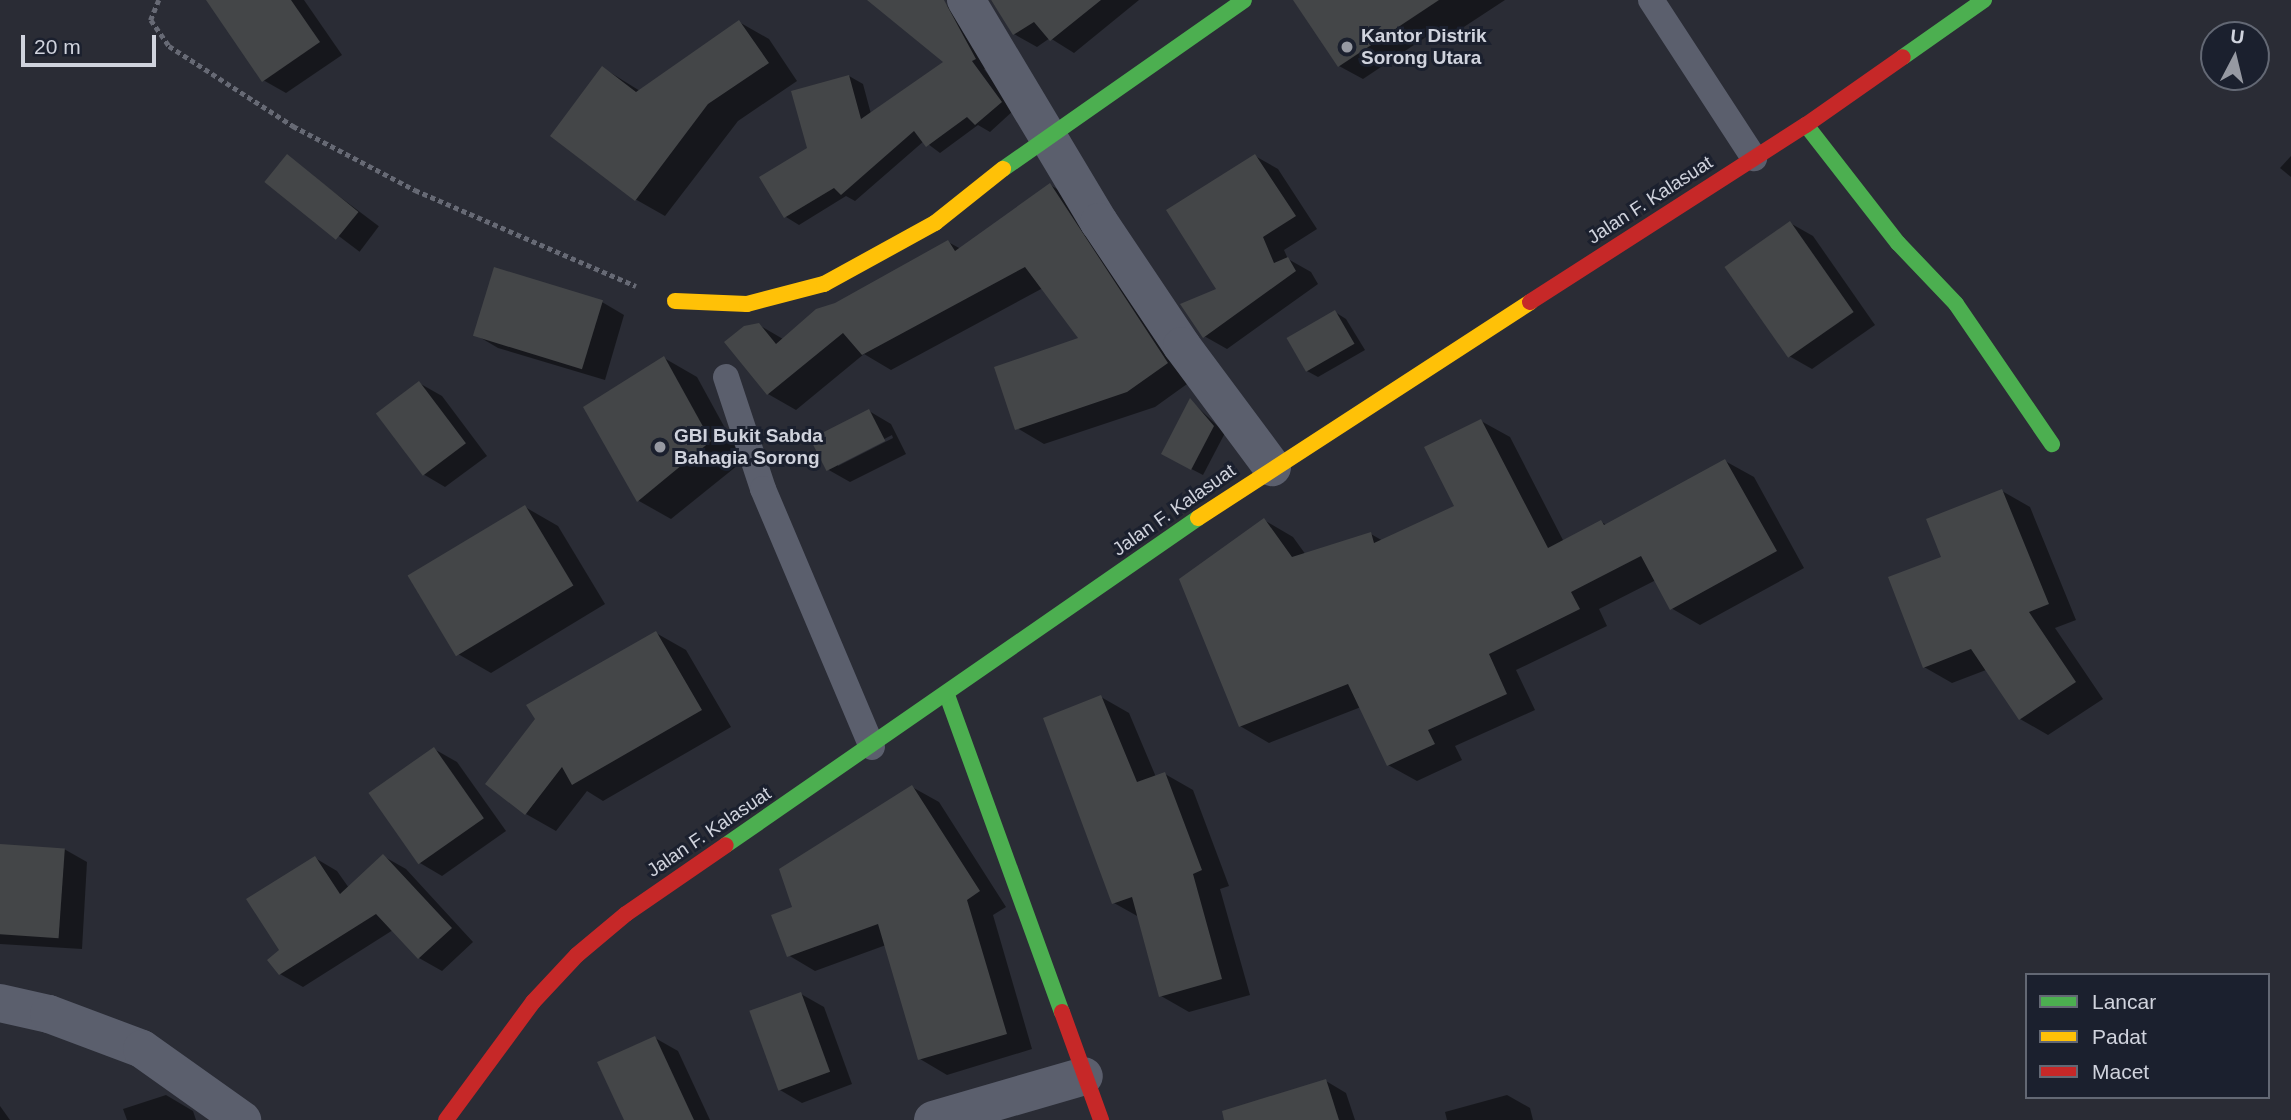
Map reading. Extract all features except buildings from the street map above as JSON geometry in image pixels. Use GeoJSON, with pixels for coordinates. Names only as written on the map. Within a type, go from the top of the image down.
{"type":"FeatureCollection","features":[{"type":"Feature","properties":{"kind":"street"},"geometry":{"type":"LineString","coordinates":[[966,0],[1045,136],[1182,346],[1272,467]]}},
{"type":"Feature","properties":{"kind":"street"},"geometry":{"type":"LineString","coordinates":[[675,301],[747,304],[824,284],[935,223],[1045,136],[1244,0]]}},
{"type":"Feature","properties":{"kind":"street","name":"Jalan F. Kalasuat"},"geometry":{"type":"LineString","coordinates":[[446,1120],[533,1002],[577,955],[626,914],[872,747],[1272,467],[1806,125],[1984,0]]}},
{"type":"Feature","properties":{"kind":"street"},"geometry":{"type":"LineString","coordinates":[[1806,125],[1898,243],[1956,304],[2052,444]]}},
{"type":"Feature","properties":{"kind":"street"},"geometry":{"type":"LineString","coordinates":[[947,695],[1101,1120]]}},
{"type":"Feature","properties":{"kind":"street"},"geometry":{"type":"LineString","coordinates":[[0,1003],[49,1014],[142,1049],[242,1120]]}},
{"type":"Feature","properties":{"kind":"street"},"geometry":{"type":"LineString","coordinates":[[933,1120],[1084,1076]]}},
{"type":"Feature","properties":{"kind":"lane"},"geometry":{"type":"LineString","coordinates":[[1651,0],[1754,158]]}},
{"type":"Feature","properties":{"kind":"lane"},"geometry":{"type":"LineString","coordinates":[[726,377],[763,489],[872,747]]}},
{"type":"Feature","properties":{"kind":"path"},"geometry":{"type":"LineString","coordinates":[[159,0],[151,20],[169,46],[293,126],[497,228],[675,301]]}},
{"type":"Feature","properties":{"kind":"traffic: fast"},"geometry":{"type":"LineString","coordinates":[[1003,169],[1244,0]]}},
{"type":"Feature","properties":{"kind":"traffic: fast"},"geometry":{"type":"LineString","coordinates":[[1903,57],[1984,0]]}},
{"type":"Feature","properties":{"kind":"traffic: fast"},"geometry":{"type":"LineString","coordinates":[[1806,125],[1898,243],[1956,304],[2052,444]]}},
{"type":"Feature","properties":{"kind":"traffic: fast"},"geometry":{"type":"LineString","coordinates":[[726,845],[1198,518]]}},
{"type":"Feature","properties":{"kind":"traffic: fast"},"geometry":{"type":"LineString","coordinates":[[947,695],[1062,1012]]}},
{"type":"Feature","properties":{"kind":"traffic: slow"},"geometry":{"type":"LineString","coordinates":[[675,301],[747,304],[824,284],[935,223],[1003,169]]}},
{"type":"Feature","properties":{"kind":"traffic: slow"},"geometry":{"type":"LineString","coordinates":[[1198,518],[1530,302]]}},
{"type":"Feature","properties":{"kind":"traffic: jam"},"geometry":{"type":"LineString","coordinates":[[1530,302],[1806,125],[1903,57]]}},
{"type":"Feature","properties":{"kind":"traffic: jam"},"geometry":{"type":"LineString","coordinates":[[446,1120],[533,1002],[577,955],[626,914],[726,845]]}},
{"type":"Feature","properties":{"kind":"traffic: jam"},"geometry":{"type":"LineString","coordinates":[[1062,1012],[1101,1120]]}},
{"type":"Feature","properties":{"kind":"place","name":"Kantor Distrik Sorong Utara"},"geometry":{"type":"Point","coordinates":[1347,47]}},
{"type":"Feature","properties":{"kind":"place","name":"GBI Bukit Sabda Bahagia Sorong"},"geometry":{"type":"Point","coordinates":[660,447]}}]}
